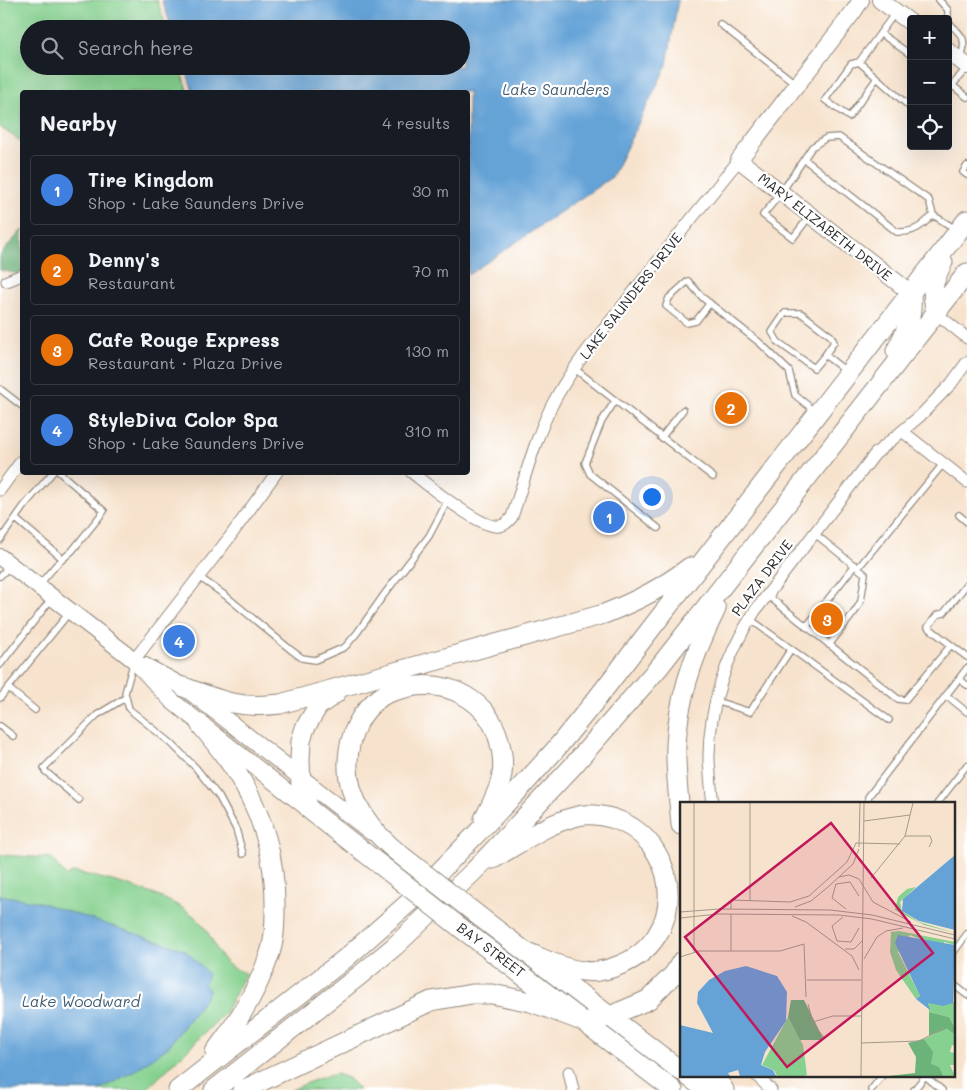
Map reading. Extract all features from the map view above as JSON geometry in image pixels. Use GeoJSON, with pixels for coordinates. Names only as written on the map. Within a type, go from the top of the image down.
{"type":"FeatureCollection","features":[{"type":"Feature","properties":{"kind":"main road","name":"LAKE SAUNDERS DRIVE"},"geometry":{"type":"LineString","coordinates":[[739,160],[854,12],[861,0]]}},
{"type":"Feature","properties":{"kind":"main road"},"geometry":{"type":"LineString","coordinates":[[880,0],[907,20]]}},
{"type":"Feature","properties":{"kind":"main road","name":"MARY ELIZABETH DRIVE"},"geometry":{"type":"LineString","coordinates":[[739,160],[911,293]]}},
{"type":"Feature","properties":{"kind":"main road"},"geometry":{"type":"LineString","coordinates":[[178,1090],[379,930],[476,836],[555,750],[595,701],[960,229]]}},
{"type":"Feature","properties":{"kind":"main road"},"geometry":{"type":"LineString","coordinates":[[936,313],[932,294],[936,276],[960,229]]}},
{"type":"Feature","properties":{"kind":"main road"},"geometry":{"type":"LineString","coordinates":[[214,1090],[360,975],[431,913],[475,870],[610,726],[735,572],[967,273]]}},
{"type":"Feature","properties":{"kind":"main road"},"geometry":{"type":"LineString","coordinates":[[880,384],[910,324],[912,310],[911,293]]}},
{"type":"Feature","properties":{"kind":"main road"},"geometry":{"type":"LineString","coordinates":[[184,687],[240,706],[280,704],[604,614],[651,593],[672,580],[709,552]]}},
{"type":"Feature","properties":{"kind":"main road"},"geometry":{"type":"LineString","coordinates":[[4,566],[38,586],[134,660],[184,687],[383,841]]}},
{"type":"Feature","properties":{"kind":"main road"},"geometry":{"type":"LineString","coordinates":[[680,809],[676,744],[686,684],[706,628],[735,572]]}},
{"type":"Feature","properties":{"kind":"main road"},"geometry":{"type":"LineString","coordinates":[[134,660],[172,701],[310,810]]}},
{"type":"Feature","properties":{"kind":"main road"},"geometry":{"type":"LineString","coordinates":[[310,810],[301,789],[300,776],[302,741],[305,728],[318,706],[350,685]]}},
{"type":"Feature","properties":{"kind":"main road","name":"BAY STREET"},"geometry":{"type":"LineString","coordinates":[[476,836],[497,792],[503,773],[502,750],[489,718],[473,701],[437,685],[402,688],[381,696],[361,716],[352,734],[348,750],[349,782],[354,798],[383,841],[680,1070]]}},
{"type":"Feature","properties":{"kind":"main road"},"geometry":{"type":"LineString","coordinates":[[200,724],[238,775],[260,818],[268,838],[272,858],[275,896],[273,937],[270,952],[259,981],[234,1028],[200,1072]]}},
{"type":"Feature","properties":{"kind":"main road","name":"BAY STREET"},"geometry":{"type":"LineString","coordinates":[[310,810],[673,1090]]}},
{"type":"Feature","properties":{"kind":"main road"},"geometry":{"type":"LineString","coordinates":[[475,870],[543,830],[578,816],[590,815],[618,820],[631,826],[641,834],[654,849],[665,870],[669,900],[661,927],[645,950],[626,963],[612,968],[592,971],[570,968],[528,953]]}},
{"type":"Feature","properties":{"kind":"main road"},"geometry":{"type":"LineString","coordinates":[[243,1090],[431,1002],[472,994],[492,994],[531,1002],[585,1022],[610,1016],[648,1000],[674,974],[680,964]]}},
{"type":"Feature","properties":{"kind":"main road"},"geometry":{"type":"LineString","coordinates":[[691,1078],[706,1090]]}},
{"type":"Feature","properties":{"kind":"main road"},"geometry":{"type":"LineString","coordinates":[[716,1078],[724,1090]]}},
{"type":"Feature","properties":{"kind":"street","name":"LAKE SAUNDERS DRIVE"},"geometry":{"type":"LineString","coordinates":[[415,475],[448,500],[488,525],[501,526],[506,524],[512,517],[540,434],[552,406],[575,369],[596,339],[739,160]]}},
{"type":"Feature","properties":{"kind":"street"},"geometry":{"type":"LineString","coordinates":[[3,280],[20,276]]}},
{"type":"Feature","properties":{"kind":"street"},"geometry":{"type":"LineString","coordinates":[[936,313],[967,338]]}},
{"type":"Feature","properties":{"kind":"street"},"geometry":{"type":"LineString","coordinates":[[967,362],[951,384],[920,416],[902,431],[967,482]]}},
{"type":"Feature","properties":{"kind":"street","name":"PLAZA DRIVE"},"geometry":{"type":"LineString","coordinates":[[712,802],[709,761],[712,720],[716,701],[729,663],[743,630],[767,595],[875,454],[902,431]]}},
{"type":"Feature","properties":{"kind":"street"},"geometry":{"type":"LineString","coordinates":[[0,490],[20,463]]}},
{"type":"Feature","properties":{"kind":"street"},"geometry":{"type":"LineString","coordinates":[[134,660],[275,475]]}},
{"type":"Feature","properties":{"kind":"street"},"geometry":{"type":"LineString","coordinates":[[569,1072],[573,1090]]}},
{"type":"Feature","properties":{"kind":"street"},"geometry":{"type":"LineString","coordinates":[[759,1078],[771,1090]]}},
{"type":"Feature","properties":{"kind":"lane"},"geometry":{"type":"LineString","coordinates":[[940,0],[948,10],[948,15]]}},
{"type":"Feature","properties":{"kind":"lane"},"geometry":{"type":"LineString","coordinates":[[877,78],[849,118],[825,100],[851,64],[859,62],[896,12]]}},
{"type":"Feature","properties":{"kind":"lane"},"geometry":{"type":"LineString","coordinates":[[720,24],[797,85]]}},
{"type":"Feature","properties":{"kind":"lane"},"geometry":{"type":"LineString","coordinates":[[952,24],[967,42],[967,48],[952,82]]}},
{"type":"Feature","properties":{"kind":"lane"},"geometry":{"type":"LineString","coordinates":[[880,33],[907,52]]}},
{"type":"Feature","properties":{"kind":"lane"},"geometry":{"type":"LineString","coordinates":[[859,62],[908,105]]}},
{"type":"Feature","properties":{"kind":"lane"},"geometry":{"type":"LineString","coordinates":[[952,85],[967,97]]}},
{"type":"Feature","properties":{"kind":"lane"},"geometry":{"type":"LineString","coordinates":[[810,216],[793,238],[763,215],[781,193],[812,147],[826,138],[839,137],[929,200],[934,215],[960,229]]}},
{"type":"Feature","properties":{"kind":"lane"},"geometry":{"type":"LineString","coordinates":[[804,158],[897,232],[918,229],[934,215]]}},
{"type":"Feature","properties":{"kind":"lane"},"geometry":{"type":"LineString","coordinates":[[967,166],[963,172],[967,175]]}},
{"type":"Feature","properties":{"kind":"lane"},"geometry":{"type":"LineString","coordinates":[[710,303],[696,321],[687,322],[666,306],[669,298],[688,282],[710,303],[760,343],[789,371],[794,395],[818,413]]}},
{"type":"Feature","properties":{"kind":"lane"},"geometry":{"type":"LineString","coordinates":[[785,313],[801,313],[831,336],[834,342],[825,355],[814,368],[778,342],[772,332],[785,313]]}},
{"type":"Feature","properties":{"kind":"lane"},"geometry":{"type":"LineString","coordinates":[[825,355],[849,373]]}},
{"type":"Feature","properties":{"kind":"lane"},"geometry":{"type":"LineString","coordinates":[[575,369],[712,477]]}},
{"type":"Feature","properties":{"kind":"lane"},"geometry":{"type":"LineString","coordinates":[[0,390],[20,405]]}},
{"type":"Feature","properties":{"kind":"lane"},"geometry":{"type":"LineString","coordinates":[[615,401],[602,421],[585,463],[590,474],[658,528]]}},
{"type":"Feature","properties":{"kind":"lane"},"geometry":{"type":"LineString","coordinates":[[661,438],[683,410]]}},
{"type":"Feature","properties":{"kind":"lane"},"geometry":{"type":"LineString","coordinates":[[806,627],[943,464]]}},
{"type":"Feature","properties":{"kind":"lane"},"geometry":{"type":"LineString","coordinates":[[0,540],[24,506],[50,475]]}},
{"type":"Feature","properties":{"kind":"lane"},"geometry":{"type":"LineString","coordinates":[[38,586],[72,551],[104,511],[62,475]]}},
{"type":"Feature","properties":{"kind":"lane"},"geometry":{"type":"LineString","coordinates":[[199,577],[226,596],[302,658],[315,660],[345,647],[357,633],[430,536],[448,500]]}},
{"type":"Feature","properties":{"kind":"lane"},"geometry":{"type":"LineString","coordinates":[[959,516],[967,522]]}},
{"type":"Feature","properties":{"kind":"lane"},"geometry":{"type":"LineString","coordinates":[[16,519],[63,559]]}},
{"type":"Feature","properties":{"kind":"lane"},"geometry":{"type":"LineString","coordinates":[[814,533],[865,574],[861,601],[829,645]]}},
{"type":"Feature","properties":{"kind":"lane"},"geometry":{"type":"LineString","coordinates":[[967,584],[944,613],[937,615],[928,628],[967,657]]}},
{"type":"Feature","properties":{"kind":"lane"},"geometry":{"type":"LineString","coordinates":[[767,595],[898,699],[905,700],[951,645]]}},
{"type":"Feature","properties":{"kind":"lane"},"geometry":{"type":"LineString","coordinates":[[0,665],[53,598]]}},
{"type":"Feature","properties":{"kind":"lane"},"geometry":{"type":"LineString","coordinates":[[0,698],[70,611]]}},
{"type":"Feature","properties":{"kind":"lane"},"geometry":{"type":"LineString","coordinates":[[750,619],[889,720]]}},
{"type":"Feature","properties":{"kind":"lane"},"geometry":{"type":"LineString","coordinates":[[716,701],[750,712],[791,648]]}},
{"type":"Feature","properties":{"kind":"lane"},"geometry":{"type":"LineString","coordinates":[[134,660],[125,693],[129,708],[171,743],[196,768],[219,797],[236,829],[243,854]]}},
{"type":"Feature","properties":{"kind":"lane"},"geometry":{"type":"LineString","coordinates":[[869,802],[868,797],[967,668]]}},
{"type":"Feature","properties":{"kind":"lane"},"geometry":{"type":"LineString","coordinates":[[959,679],[967,685]]}},
{"type":"Feature","properties":{"kind":"lane"},"geometry":{"type":"LineString","coordinates":[[8,688],[35,710]]}},
{"type":"Feature","properties":{"kind":"lane"},"geometry":{"type":"LineString","coordinates":[[946,695],[967,712]]}},
{"type":"Feature","properties":{"kind":"lane"},"geometry":{"type":"LineString","coordinates":[[79,800],[45,771],[44,768],[97,714],[125,698]]}},
{"type":"Feature","properties":{"kind":"lane"},"geometry":{"type":"LineString","coordinates":[[0,726],[13,736]]}},
{"type":"Feature","properties":{"kind":"lane"},"geometry":{"type":"LineString","coordinates":[[939,802],[967,765]]}},
{"type":"Feature","properties":{"kind":"lane"},"geometry":{"type":"LineString","coordinates":[[954,952],[967,934]]}},
{"type":"Feature","properties":{"kind":"lane"},"geometry":{"type":"LineString","coordinates":[[954,985],[967,995]]}},
{"type":"Feature","properties":{"kind":"lane"},"geometry":{"type":"LineString","coordinates":[[871,1090],[880,1078]]}},
{"type":"Feature","properties":{"kind":"lane"},"geometry":{"type":"LineString","coordinates":[[914,1090],[923,1078]]}},
{"type":"Feature","properties":{"kind":"lane"},"geometry":{"type":"LineString","coordinates":[[927,1078],[942,1090]]}},
{"type":"Feature","properties":{"kind":"green space"},"geometry":{"type":"Polygon","coordinates":[[[0,0],[157,0],[164,20],[20,20],[20,75],[182,75],[187,90],[20,90],[20,141],[0,127],[0,0]]]}},
{"type":"Feature","properties":{"kind":"green space"},"geometry":{"type":"Polygon","coordinates":[[[20,232],[20,275],[0,270],[0,255],[20,232]]]}},
{"type":"Feature","properties":{"kind":"green space"},"geometry":{"type":"Polygon","coordinates":[[[0,855],[51,858],[66,876],[74,872],[123,884],[160,897],[190,913],[201,923],[225,961],[233,968],[246,973],[225,1013],[146,1090],[33,1090],[167,1048],[206,997],[209,990],[0,899],[0,855]]]}},
{"type":"Feature","properties":{"kind":"green space"},"geometry":{"type":"Polygon","coordinates":[[[336,1074],[348,1078],[359,1090],[291,1090],[317,1079],[336,1074]]]}},
{"type":"Feature","properties":{"kind":"water","name":"Lake Saunders"},"geometry":{"type":"Polygon","coordinates":[[[162,0],[678,0],[667,65],[612,177],[470,274],[470,90],[192,90],[188,75],[470,75],[470,20],[169,20],[162,0]]]}},
{"type":"Feature","properties":{"kind":"water","name":"Lake Woodward"},"geometry":{"type":"Polygon","coordinates":[[[0,895],[39,902],[185,950],[208,974],[204,984],[209,990],[206,997],[167,1048],[134,1071],[99,1090],[0,1090],[0,895]]]}},
{"type":"Feature","properties":{"kind":"place","name":"Denny's"},"geometry":{"type":"Point","coordinates":[731,408]}},
{"type":"Feature","properties":{"kind":"place","name":"Tire Kingdom"},"geometry":{"type":"Point","coordinates":[609,517]}},
{"type":"Feature","properties":{"kind":"place","name":"Cafe Rouge Express"},"geometry":{"type":"Point","coordinates":[827,619]}},
{"type":"Feature","properties":{"kind":"place","name":"StyleDiva Color Spa"},"geometry":{"type":"Point","coordinates":[179,641]}}]}
